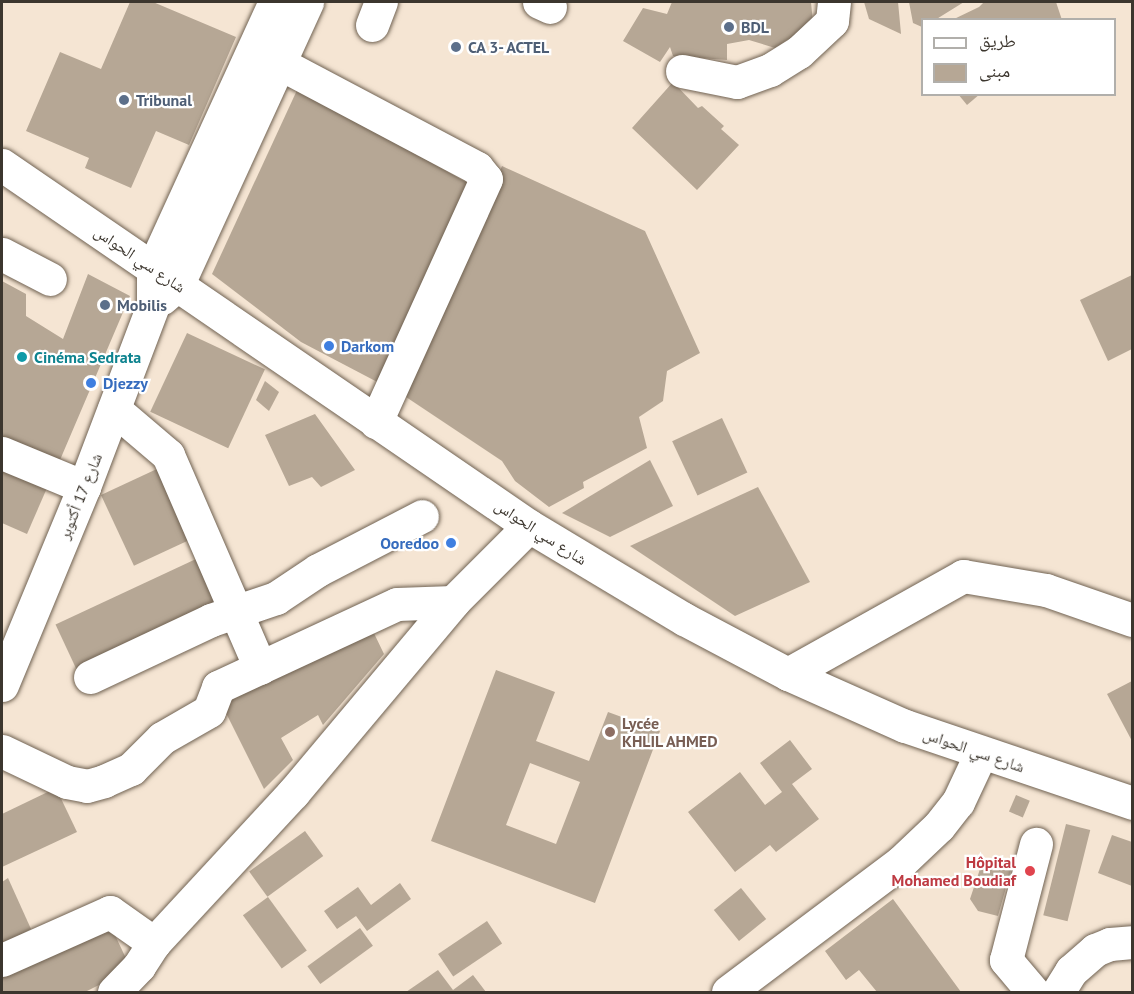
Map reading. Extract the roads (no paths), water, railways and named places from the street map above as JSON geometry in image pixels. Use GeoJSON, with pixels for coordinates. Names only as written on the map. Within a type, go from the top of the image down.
{"type":"FeatureCollection","features":[{"type":"Feature","properties":{"kind":"street"},"geometry":{"type":"LineString","coordinates":[[161,286],[274,2]]}},
{"type":"Feature","properties":{"kind":"street"},"geometry":{"type":"LineString","coordinates":[[161,286],[279,63],[308,2]]}},
{"type":"Feature","properties":{"kind":"street"},"geometry":{"type":"LineString","coordinates":[[682,71],[737,82],[770,70],[799,51],[832,21],[834,2]]}},
{"type":"Feature","properties":{"kind":"street"},"geometry":{"type":"LineString","coordinates":[[279,63],[477,168],[486,179],[376,422]]}},
{"type":"Feature","properties":{"kind":"street","name":"شارع سي الحواس"},"geometry":{"type":"LineString","coordinates":[[2,165],[161,286],[376,422],[528,526],[684,619],[788,674],[905,726],[1132,802]]}},
{"type":"Feature","properties":{"kind":"street"},"geometry":{"type":"LineString","coordinates":[[2,254],[50,279]]}},
{"type":"Feature","properties":{"kind":"street","name":"شارع 17 أكتوبر"},"geometry":{"type":"LineString","coordinates":[[2,685],[8,652],[84,487],[161,286]]}},
{"type":"Feature","properties":{"kind":"street"},"geometry":{"type":"LineString","coordinates":[[114,409],[168,455],[260,668]]}},
{"type":"Feature","properties":{"kind":"street"},"geometry":{"type":"LineString","coordinates":[[2,453],[84,487]]}},
{"type":"Feature","properties":{"kind":"street"},"geometry":{"type":"LineString","coordinates":[[90,677],[211,620],[276,598],[318,570],[422,516]]}},
{"type":"Feature","properties":{"kind":"street"},"geometry":{"type":"LineString","coordinates":[[114,993],[139,966],[154,943],[293,793],[453,602],[528,526]]}},
{"type":"Feature","properties":{"kind":"street"},"geometry":{"type":"LineString","coordinates":[[788,674],[963,576],[1046,590],[1132,620]]}},
{"type":"Feature","properties":{"kind":"street"},"geometry":{"type":"LineString","coordinates":[[2,751],[67,782],[87,786],[131,769],[162,738],[209,711],[218,687],[397,604],[453,602]]}},
{"type":"Feature","properties":{"kind":"street"},"geometry":{"type":"LineString","coordinates":[[728,993],[901,862],[932,833],[958,802],[981,753]]}},
{"type":"Feature","properties":{"kind":"street"},"geometry":{"type":"LineString","coordinates":[[1033,993],[1006,960],[1036,844]]}},
{"type":"Feature","properties":{"kind":"street"},"geometry":{"type":"LineString","coordinates":[[2,960],[110,912],[154,943]]}},
{"type":"Feature","properties":{"kind":"street"},"geometry":{"type":"LineString","coordinates":[[1058,993],[1075,966],[1095,950],[1110,944],[1132,942]]}},
{"type":"Feature","properties":{"kind":"place","name":"BDL"},"geometry":{"type":"Point","coordinates":[729,27]}},
{"type":"Feature","properties":{"kind":"place","name":"CA 3- ACTEL"},"geometry":{"type":"Point","coordinates":[456,47]}},
{"type":"Feature","properties":{"kind":"place","name":"Tribunal"},"geometry":{"type":"Point","coordinates":[124,100]}},
{"type":"Feature","properties":{"kind":"place","name":"Mobilis"},"geometry":{"type":"Point","coordinates":[105,305]}},
{"type":"Feature","properties":{"kind":"place","name":"Darkom"},"geometry":{"type":"Point","coordinates":[329,346]}},
{"type":"Feature","properties":{"kind":"place","name":"Cinéma Sedrata"},"geometry":{"type":"Point","coordinates":[22,357]}},
{"type":"Feature","properties":{"kind":"place","name":"Djezzy"},"geometry":{"type":"Point","coordinates":[91,383]}},
{"type":"Feature","properties":{"kind":"place","name":"Ooredoo"},"geometry":{"type":"Point","coordinates":[451,543]}},
{"type":"Feature","properties":{"kind":"place","name":"Lycée KHLIL AHMED"},"geometry":{"type":"Point","coordinates":[610,732]}},
{"type":"Feature","properties":{"kind":"place","name":"Hôpital Mohamed Boudiaf"},"geometry":{"type":"Point","coordinates":[1030,871]}}]}
